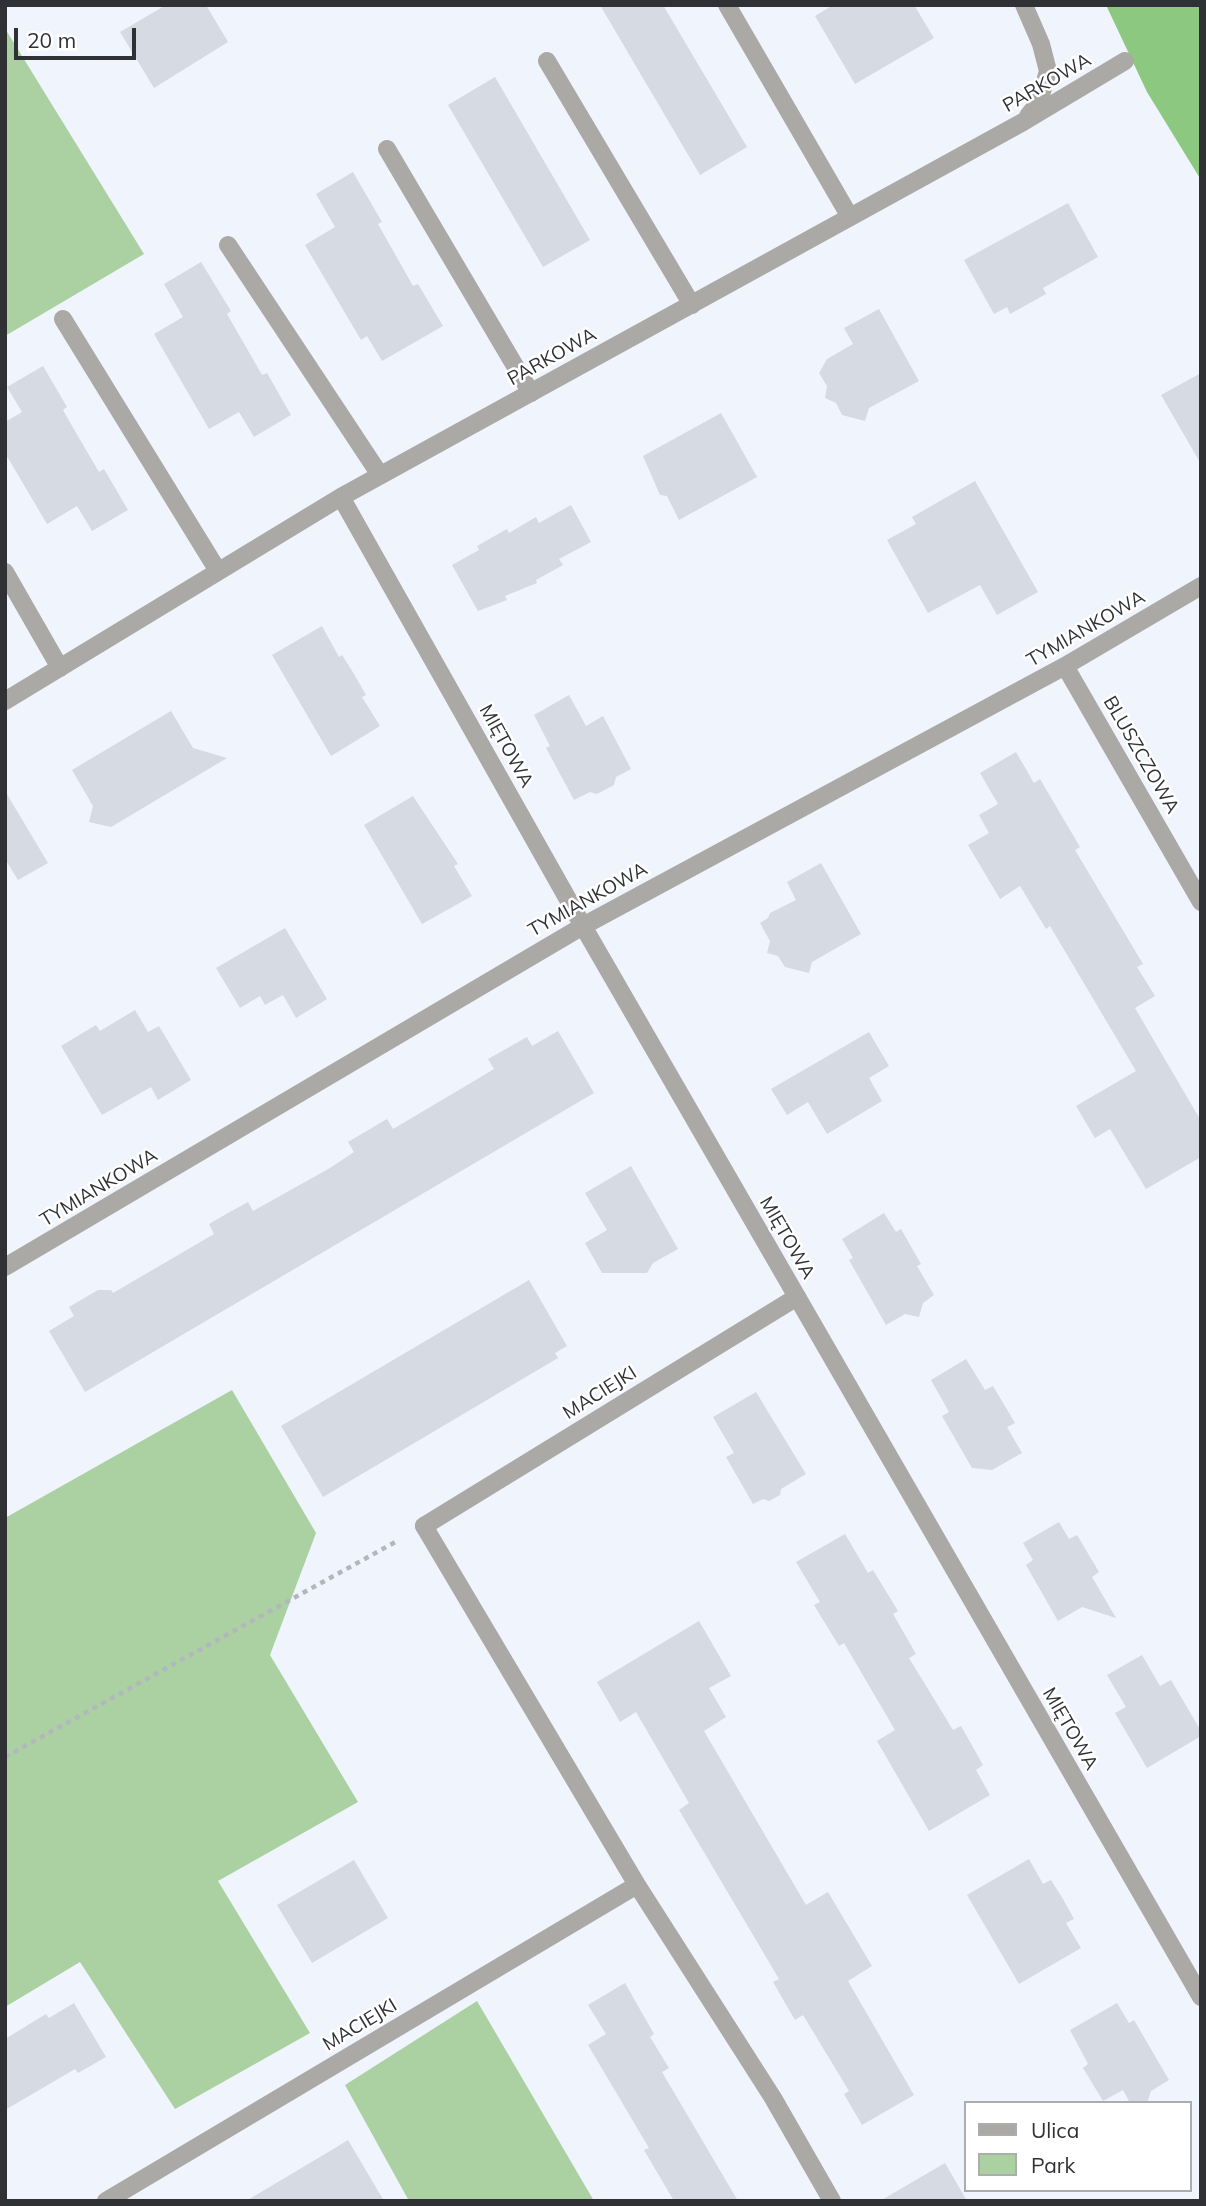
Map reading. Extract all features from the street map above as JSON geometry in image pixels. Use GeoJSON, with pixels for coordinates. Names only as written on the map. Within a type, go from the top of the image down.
{"type":"FeatureCollection","features":[{"type":"Feature","properties":{"kind":"street"},"geometry":{"type":"LineString","coordinates":[[727,5],[850,217]]}},
{"type":"Feature","properties":{"kind":"street"},"geometry":{"type":"LineString","coordinates":[[1023,122],[1039,102],[1048,71],[1041,44],[1024,5]]}},
{"type":"Feature","properties":{"kind":"street"},"geometry":{"type":"LineString","coordinates":[[547,61],[692,304]]}},
{"type":"Feature","properties":{"kind":"street","name":"PARKOWA"},"geometry":{"type":"LineString","coordinates":[[5,701],[341,497],[1023,122],[1125,61]]}},
{"type":"Feature","properties":{"kind":"street"},"geometry":{"type":"LineString","coordinates":[[387,149],[531,393]]}},
{"type":"Feature","properties":{"kind":"street"},"geometry":{"type":"LineString","coordinates":[[228,245],[380,475]]}},
{"type":"Feature","properties":{"kind":"street"},"geometry":{"type":"LineString","coordinates":[[64,319],[218,571]]}},
{"type":"Feature","properties":{"kind":"street","name":"MIĘTOWA"},"geometry":{"type":"LineString","coordinates":[[341,497],[583,926],[1201,1997]]}},
{"type":"Feature","properties":{"kind":"street"},"geometry":{"type":"LineString","coordinates":[[5,572],[60,668]]}},
{"type":"Feature","properties":{"kind":"street","name":"TYMIANKOWA"},"geometry":{"type":"LineString","coordinates":[[5,1267],[583,926],[1065,666],[1201,586]]}},
{"type":"Feature","properties":{"kind":"street","name":"BLUSZCZOWA"},"geometry":{"type":"LineString","coordinates":[[1065,666],[1201,902]]}},
{"type":"Feature","properties":{"kind":"street","name":"MACIEJKI"},"geometry":{"type":"LineString","coordinates":[[424,1526],[797,1297]]}},
{"type":"Feature","properties":{"kind":"street"},"geometry":{"type":"LineString","coordinates":[[424,1526],[637,1885],[773,2098],[832,2201]]}},
{"type":"Feature","properties":{"kind":"street","name":"MACIEJKI"},"geometry":{"type":"LineString","coordinates":[[106,2201],[637,1885]]}},
{"type":"Feature","properties":{"kind":"path"},"geometry":{"type":"LineString","coordinates":[[5,1757],[424,1526]]}},
{"type":"Feature","properties":{"kind":"green space"},"geometry":{"type":"Polygon","coordinates":[[[1106,5],[1201,5],[1201,180],[1147,92],[1106,5]]]}},
{"type":"Feature","properties":{"kind":"green space"},"geometry":{"type":"Polygon","coordinates":[[[5,31],[144,254],[5,336],[5,31]]]}},
{"type":"Feature","properties":{"kind":"green space"},"geometry":{"type":"Polygon","coordinates":[[[232,1390],[316,1533],[270,1655],[358,1802],[218,1881],[310,2033],[175,2109],[80,1962],[5,2007],[5,1518],[232,1390]]]}},
{"type":"Feature","properties":{"kind":"green space"},"geometry":{"type":"Polygon","coordinates":[[[477,2001],[594,2201],[409,2201],[345,2085],[477,2001]]]}},
{"type":"Feature","properties":{"kind":"building"},"geometry":{"type":"Polygon","coordinates":[[[166,5],[206,5],[228,42],[154,88],[120,32],[166,5]]]}},
{"type":"Feature","properties":{"kind":"building"},"geometry":{"type":"Polygon","coordinates":[[[600,5],[663,5],[747,147],[700,175],[600,5]]]}},
{"type":"Feature","properties":{"kind":"building"},"geometry":{"type":"Polygon","coordinates":[[[833,5],[914,5],[934,38],[855,84],[815,16],[833,5]]]}},
{"type":"Feature","properties":{"kind":"building"},"geometry":{"type":"Polygon","coordinates":[[[495,77],[590,240],[543,267],[448,105],[495,77]]]}},
{"type":"Feature","properties":{"kind":"building"},"geometry":{"type":"Polygon","coordinates":[[[353,172],[382,222],[378,224],[413,286],[418,284],[443,326],[382,361],[367,336],[361,340],[305,245],[335,227],[316,194],[353,172]]]}},
{"type":"Feature","properties":{"kind":"building"},"geometry":{"type":"Polygon","coordinates":[[[1068,203],[1098,257],[1043,288],[1046,294],[1010,314],[1007,307],[994,314],[964,260],[1068,203]]]}},
{"type":"Feature","properties":{"kind":"building"},"geometry":{"type":"Polygon","coordinates":[[[201,262],[231,311],[227,314],[262,375],[267,373],[291,415],[254,437],[239,412],[209,429],[154,334],[183,317],[164,284],[201,262]]]}},
{"type":"Feature","properties":{"kind":"building"},"geometry":{"type":"Polygon","coordinates":[[[879,309],[919,381],[869,408],[865,421],[842,415],[836,403],[825,398],[827,386],[819,373],[827,359],[853,344],[844,328],[879,309]]]}},
{"type":"Feature","properties":{"kind":"building"},"geometry":{"type":"Polygon","coordinates":[[[43,366],[67,407],[63,410],[99,472],[104,469],[128,510],[92,531],[77,506],[47,524],[5,453],[5,422],[22,412],[7,387],[43,366]]]}},
{"type":"Feature","properties":{"kind":"building"},"geometry":{"type":"Polygon","coordinates":[[[1201,373],[1201,464],[1161,395],[1201,373]]]}},
{"type":"Feature","properties":{"kind":"building"},"geometry":{"type":"Polygon","coordinates":[[[721,413],[757,477],[679,520],[667,496],[660,495],[643,456],[721,413]]]}},
{"type":"Feature","properties":{"kind":"building"},"geometry":{"type":"Polygon","coordinates":[[[975,481],[1038,592],[997,615],[980,585],[928,613],[887,540],[916,524],[912,517],[975,481]]]}},
{"type":"Feature","properties":{"kind":"building"},"geometry":{"type":"Polygon","coordinates":[[[571,505],[591,542],[559,559],[563,565],[536,580],[537,583],[505,596],[507,600],[478,611],[452,565],[479,550],[477,546],[507,529],[509,533],[536,517],[539,523],[571,505]]]}},
{"type":"Feature","properties":{"kind":"building"},"geometry":{"type":"Polygon","coordinates":[[[322,626],[339,657],[342,655],[354,674],[366,695],[362,697],[380,726],[331,756],[272,655],[322,626]]]}},
{"type":"Feature","properties":{"kind":"building"},"geometry":{"type":"Polygon","coordinates":[[[569,695],[586,726],[603,716],[631,769],[616,777],[614,785],[597,794],[590,792],[574,800],[546,748],[550,746],[534,715],[569,695]]]}},
{"type":"Feature","properties":{"kind":"building"},"geometry":{"type":"Polygon","coordinates":[[[171,711],[193,748],[227,758],[111,827],[89,822],[93,806],[72,770],[171,711]]]}},
{"type":"Feature","properties":{"kind":"building"},"geometry":{"type":"Polygon","coordinates":[[[1016,752],[1034,783],[1040,779],[1080,847],[1075,850],[1143,964],[1137,967],[1155,996],[1135,1008],[1201,1121],[1201,1157],[1146,1189],[1110,1129],[1095,1138],[1076,1106],[1136,1071],[1050,926],[1046,929],[1020,886],[1000,899],[968,845],[989,833],[979,815],[998,804],[980,773],[1016,752]]]}},
{"type":"Feature","properties":{"kind":"building"},"geometry":{"type":"Polygon","coordinates":[[[5,791],[48,863],[18,880],[5,859],[5,791]]]}},
{"type":"Feature","properties":{"kind":"building"},"geometry":{"type":"Polygon","coordinates":[[[413,796],[458,864],[454,866],[472,896],[422,924],[364,825],[413,796]]]}},
{"type":"Feature","properties":{"kind":"building"},"geometry":{"type":"Polygon","coordinates":[[[821,863],[861,934],[812,962],[809,973],[785,967],[778,956],[767,953],[770,941],[760,923],[768,918],[770,913],[796,900],[787,882],[821,863]]]}},
{"type":"Feature","properties":{"kind":"building"},"geometry":{"type":"Polygon","coordinates":[[[285,928],[327,999],[296,1018],[283,995],[265,1005],[260,996],[240,1008],[216,968],[285,928]]]}},
{"type":"Feature","properties":{"kind":"building"},"geometry":{"type":"Polygon","coordinates":[[[135,1010],[148,1032],[159,1026],[191,1080],[158,1100],[151,1087],[102,1115],[61,1046],[96,1025],[100,1031],[135,1010]]]}},
{"type":"Feature","properties":{"kind":"building"},"geometry":{"type":"Polygon","coordinates":[[[558,1031],[594,1093],[85,1392],[49,1331],[74,1316],[69,1307],[98,1290],[111,1290],[113,1293],[214,1234],[209,1224],[248,1202],[253,1211],[330,1168],[354,1152],[348,1142],[387,1119],[393,1129],[494,1069],[488,1059],[527,1037],[532,1046],[558,1031]]]}},
{"type":"Feature","properties":{"kind":"building"},"geometry":{"type":"Polygon","coordinates":[[[869,1032],[889,1066],[869,1078],[882,1101],[827,1134],[808,1102],[787,1115],[771,1089],[869,1032]]]}},
{"type":"Feature","properties":{"kind":"building"},"geometry":{"type":"Polygon","coordinates":[[[631,1166],[678,1249],[653,1263],[647,1273],[602,1273],[585,1243],[607,1230],[585,1193],[631,1166]]]}},
{"type":"Feature","properties":{"kind":"building"},"geometry":{"type":"Polygon","coordinates":[[[884,1213],[896,1232],[901,1229],[921,1264],[917,1266],[934,1295],[923,1303],[919,1317],[905,1314],[886,1325],[849,1260],[853,1258],[842,1239],[884,1213]]]}},
{"type":"Feature","properties":{"kind":"building"},"geometry":{"type":"Polygon","coordinates":[[[529,1280],[567,1346],[555,1353],[558,1358],[323,1497],[281,1426],[529,1280]]]}},
{"type":"Feature","properties":{"kind":"building"},"geometry":{"type":"Polygon","coordinates":[[[966,1359],[985,1390],[993,1386],[1015,1423],[1007,1427],[1022,1453],[992,1470],[972,1468],[942,1416],[949,1412],[931,1380],[966,1359]]]}},
{"type":"Feature","properties":{"kind":"building"},"geometry":{"type":"Polygon","coordinates":[[[756,1392],[806,1474],[781,1489],[780,1495],[769,1501],[763,1499],[753,1504],[726,1457],[734,1453],[713,1417],[756,1392]]]}},
{"type":"Feature","properties":{"kind":"building"},"geometry":{"type":"Polygon","coordinates":[[[1059,1522],[1069,1539],[1077,1535],[1099,1572],[1092,1577],[1116,1618],[1082,1607],[1058,1621],[1026,1565],[1033,1560],[1023,1543],[1059,1522]]]}},
{"type":"Feature","properties":{"kind":"building"},"geometry":{"type":"Polygon","coordinates":[[[845,1534],[868,1573],[873,1570],[898,1611],[893,1614],[916,1654],[909,1658],[953,1730],[961,1726],[983,1765],[976,1770],[990,1795],[929,1831],[877,1741],[895,1730],[844,1643],[839,1646],[814,1605],[820,1602],[796,1562],[845,1534]]]}},
{"type":"Feature","properties":{"kind":"building"},"geometry":{"type":"Polygon","coordinates":[[[699,1621],[731,1676],[709,1688],[726,1717],[704,1731],[806,1905],[828,1892],[872,1966],[848,1981],[914,2095],[862,2125],[844,2094],[849,2091],[803,2015],[795,2020],[773,1982],[779,1979],[679,1810],[689,1803],[636,1712],[620,1722],[597,1682],[699,1621]]]}},
{"type":"Feature","properties":{"kind":"building"},"geometry":{"type":"Polygon","coordinates":[[[1142,1655],[1160,1686],[1171,1680],[1201,1731],[1201,1736],[1147,1768],[1115,1713],[1126,1707],[1107,1675],[1142,1655]]]}},
{"type":"Feature","properties":{"kind":"building"},"geometry":{"type":"Polygon","coordinates":[[[1029,1859],[1043,1884],[1051,1880],[1063,1899],[1074,1919],[1066,1923],[1081,1948],[1019,1984],[967,1895],[1029,1859]]]}},
{"type":"Feature","properties":{"kind":"building"},"geometry":{"type":"Polygon","coordinates":[[[354,1860],[388,1918],[312,1963],[277,1905],[354,1860]]]}},
{"type":"Feature","properties":{"kind":"building"},"geometry":{"type":"Polygon","coordinates":[[[625,1983],[654,2034],[650,2037],[669,2068],[662,2072],[738,2201],[674,2201],[644,2150],[649,2148],[588,2045],[606,2034],[588,2005],[625,1983]]]}},
{"type":"Feature","properties":{"kind":"building"},"geometry":{"type":"Polygon","coordinates":[[[74,2003],[106,2057],[78,2073],[75,2069],[5,2110],[5,2039],[46,2014],[49,2018],[74,2003]]]}},
{"type":"Feature","properties":{"kind":"building"},"geometry":{"type":"Polygon","coordinates":[[[1117,2003],[1129,2023],[1134,2020],[1169,2080],[1151,2091],[1148,2101],[1129,2101],[1123,2090],[1103,2101],[1083,2068],[1088,2064],[1070,2030],[1117,2003]]]}},
{"type":"Feature","properties":{"kind":"building"},"geometry":{"type":"Polygon","coordinates":[[[348,2140],[384,2201],[246,2201],[330,2151],[348,2140]]]}},
{"type":"Feature","properties":{"kind":"building"},"geometry":{"type":"Polygon","coordinates":[[[945,2163],[967,2201],[880,2201],[945,2163]]]}}]}
